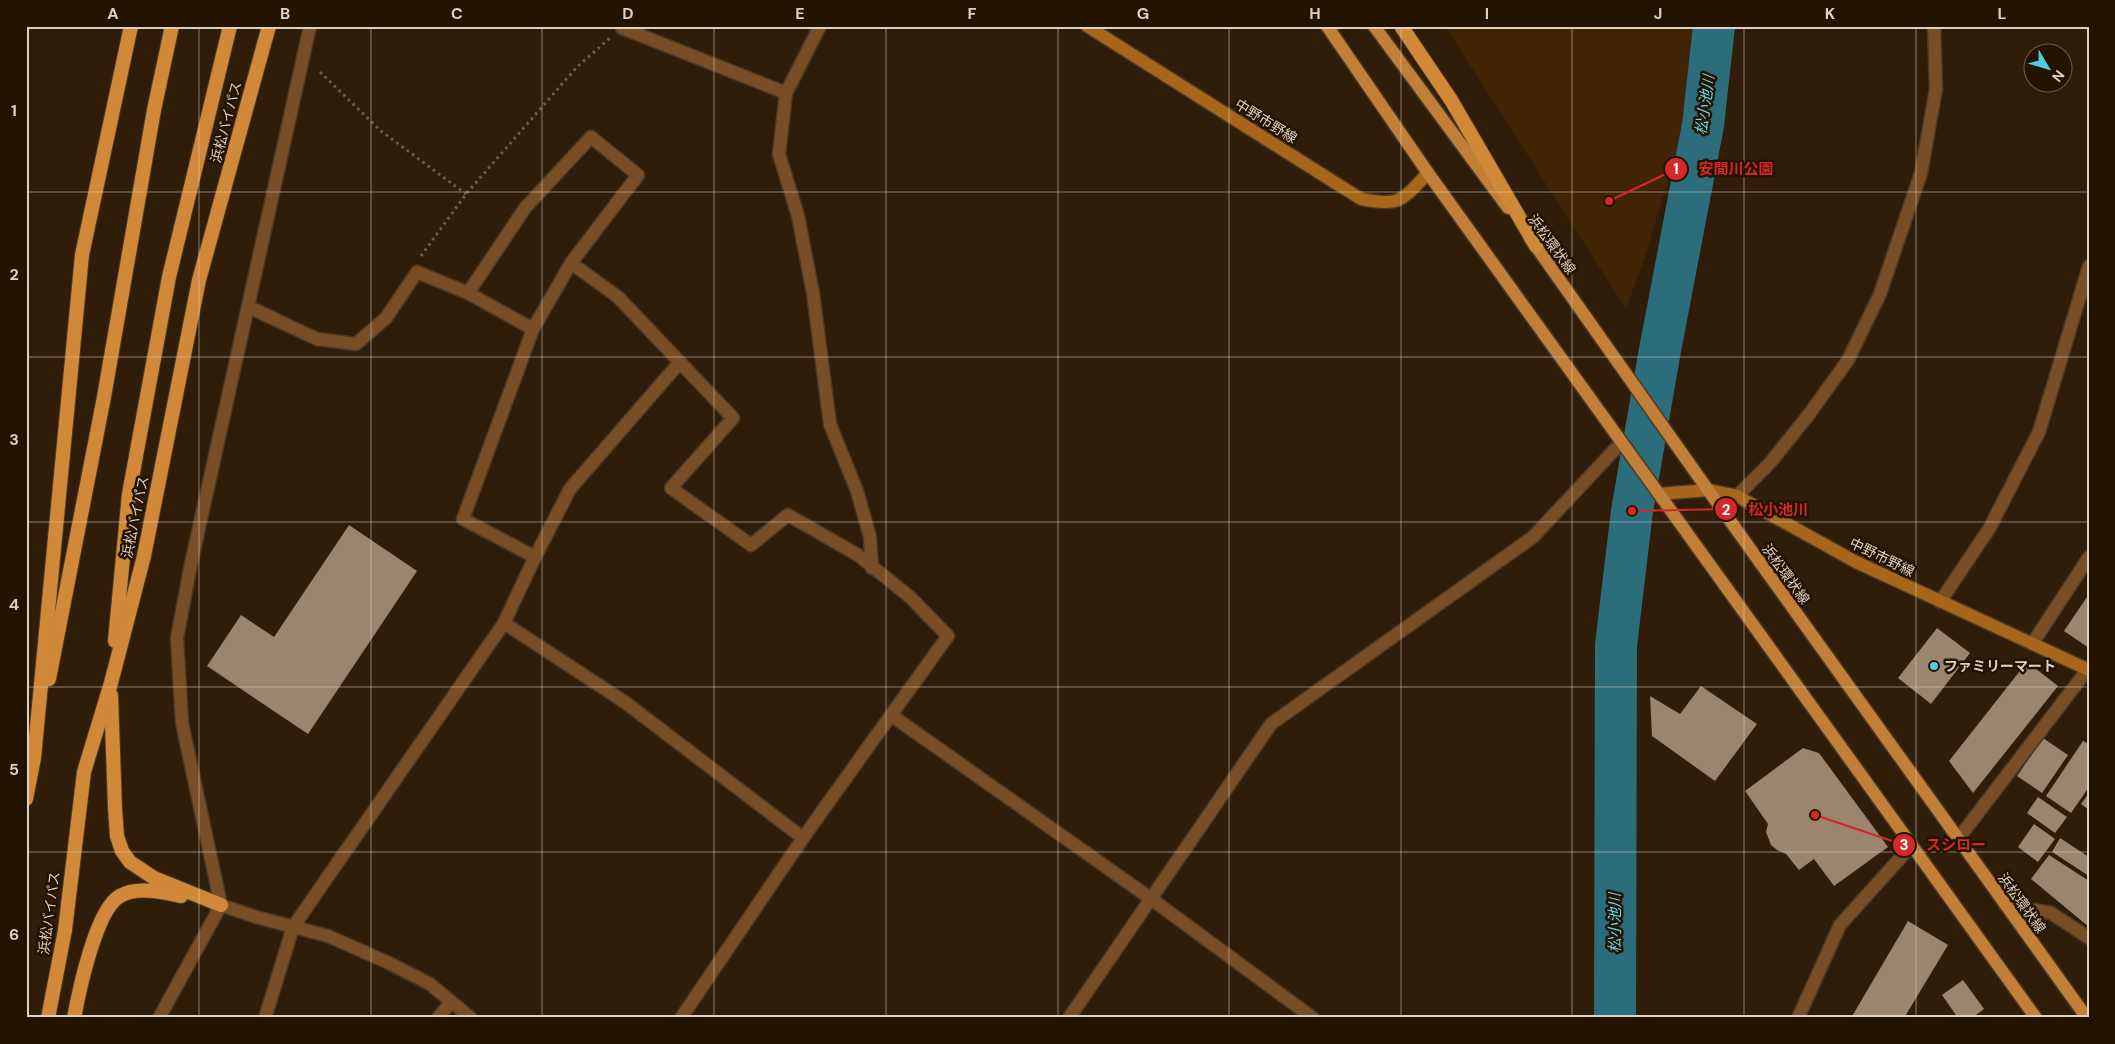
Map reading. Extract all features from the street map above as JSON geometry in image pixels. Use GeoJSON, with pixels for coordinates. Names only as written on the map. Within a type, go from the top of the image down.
{"type":"FeatureCollection","features":[{"type":"Feature","properties":{"kind":"highway"},"geometry":{"type":"LineString","coordinates":[[34,758],[82,255],[131,26]]}},
{"type":"Feature","properties":{"kind":"highway"},"geometry":{"type":"LineString","coordinates":[[26,798],[104,397],[154,110],[172,26]]}},
{"type":"Feature","properties":{"kind":"highway"},"geometry":{"type":"LineString","coordinates":[[221,905],[154,878],[130,862],[122,851],[117,836],[115,808],[111,683],[129,494],[169,277],[230,26]]}},
{"type":"Feature","properties":{"kind":"highway","name":"浜松バイパス"},"geometry":{"type":"LineString","coordinates":[[48,1018],[65,930],[84,772],[111,683],[144,556],[199,280],[269,26]]}},
{"type":"Feature","properties":{"kind":"highway"},"geometry":{"type":"LineString","coordinates":[[1401,26],[1451,100],[1536,246]]}},
{"type":"Feature","properties":{"kind":"highway"},"geometry":{"type":"LineString","coordinates":[[74,1018],[98,930],[109,907],[120,896],[139,891],[166,892],[221,905]]}},
{"type":"Feature","properties":{"kind":"main road","name":"中野市野線"},"geometry":{"type":"LineString","coordinates":[[1087,26],[1361,199],[1384,204],[1402,200],[1428,173]]}},
{"type":"Feature","properties":{"kind":"main road"},"geometry":{"type":"LineString","coordinates":[[1327,26],[1428,173],[2036,1018]]}},
{"type":"Feature","properties":{"kind":"main road","name":"浜松環状線"},"geometry":{"type":"LineString","coordinates":[[1374,26],[1536,246],[1708,490],[2087,1018]]}},
{"type":"Feature","properties":{"kind":"main road","name":"中野市野線"},"geometry":{"type":"LineString","coordinates":[[1659,494],[1708,490],[1737,496],[1856,562],[2088,670]]}},
{"type":"Feature","properties":{"kind":"street"},"geometry":{"type":"LineString","coordinates":[[160,1018],[221,905],[182,723],[177,638],[191,564],[310,26]]}},
{"type":"Feature","properties":{"kind":"street"},"geometry":{"type":"LineString","coordinates":[[820,26],[786,93],[779,154],[798,216],[813,293],[830,424],[857,491],[870,537],[872,568]]}},
{"type":"Feature","properties":{"kind":"street"},"geometry":{"type":"LineString","coordinates":[[1737,496],[1770,463],[1810,413],[1842,368],[1880,294],[1921,173],[1936,90],[1934,26]]}},
{"type":"Feature","properties":{"kind":"street"},"geometry":{"type":"LineString","coordinates":[[623,27],[786,93]]}},
{"type":"Feature","properties":{"kind":"street"},"geometry":{"type":"LineString","coordinates":[[468,293],[525,208],[591,137],[638,176],[571,263],[533,329],[463,519],[535,557]]}},
{"type":"Feature","properties":{"kind":"street"},"geometry":{"type":"LineString","coordinates":[[571,263],[618,297],[733,418],[671,488],[751,545],[788,515],[858,555],[910,597],[948,636],[804,838],[681,1018]]}},
{"type":"Feature","properties":{"kind":"street"},"geometry":{"type":"LineString","coordinates":[[1940,602],[1990,529],[2039,432],[2089,266]]}},
{"type":"Feature","properties":{"kind":"street"},"geometry":{"type":"LineString","coordinates":[[249,307],[317,339],[356,344],[386,318],[417,272],[468,293],[533,329]]}},
{"type":"Feature","properties":{"kind":"street"},"geometry":{"type":"LineString","coordinates":[[265,1018],[293,926],[504,624],[535,557],[570,489],[680,362]]}},
{"type":"Feature","properties":{"kind":"street"},"geometry":{"type":"LineString","coordinates":[[1069,1018],[1271,724],[1533,537],[1624,445]]}},
{"type":"Feature","properties":{"kind":"street"},"geometry":{"type":"LineString","coordinates":[[2032,644],[2089,558]]}},
{"type":"Feature","properties":{"kind":"street"},"geometry":{"type":"LineString","coordinates":[[504,624],[626,703],[804,838]]}},
{"type":"Feature","properties":{"kind":"street"},"geometry":{"type":"LineString","coordinates":[[1958,839],[2088,670]]}},
{"type":"Feature","properties":{"kind":"street"},"geometry":{"type":"LineString","coordinates":[[891,715],[1150,898],[1313,1018]]}},
{"type":"Feature","properties":{"kind":"street"},"geometry":{"type":"LineString","coordinates":[[1798,1018],[1840,925],[1912,845]]}},
{"type":"Feature","properties":{"kind":"street"},"geometry":{"type":"LineString","coordinates":[[221,905],[328,936],[389,963],[430,984],[471,1018]]}},
{"type":"Feature","properties":{"kind":"street"},"geometry":{"type":"LineString","coordinates":[[2006,905],[2051,913],[2089,938]]}},
{"type":"Feature","properties":{"kind":"street"},"geometry":{"type":"LineString","coordinates":[[438,1018],[451,1002]]}},
{"type":"Feature","properties":{"kind":"path"},"geometry":{"type":"LineString","coordinates":[[417,272],[415,265],[466,194],[576,68],[623,27]]}},
{"type":"Feature","properties":{"kind":"path"},"geometry":{"type":"LineString","coordinates":[[320,72],[382,131],[466,194]]}},
{"type":"Feature","properties":{"kind":"shaded area"},"geometry":{"type":"Polygon","coordinates":[[[1445,26],[1696,26],[1678,146],[1645,257],[1626,309],[1445,26]]]}},
{"type":"Feature","properties":{"kind":"building"},"geometry":{"type":"Polygon","coordinates":[[[349,525],[417,571],[308,734],[207,666],[241,615],[274,637],[349,525]]]}},
{"type":"Feature","properties":{"kind":"building"},"geometry":{"type":"Polygon","coordinates":[[[2089,594],[2089,648],[2064,631],[2089,594]]]}},
{"type":"Feature","properties":{"kind":"building","name":"ファミリーマート"},"geometry":{"type":"Polygon","coordinates":[[[1937,628],[1970,653],[1931,704],[1898,678],[1937,628]]]}},
{"type":"Feature","properties":{"kind":"building"},"geometry":{"type":"Polygon","coordinates":[[[2027,662],[2058,686],[1973,793],[1949,761],[2027,662]]]}},
{"type":"Feature","properties":{"kind":"building"},"geometry":{"type":"Polygon","coordinates":[[[1701,686],[1757,724],[1715,781],[1652,736],[1650,696],[1680,714],[1701,686]]]}},
{"type":"Feature","properties":{"kind":"building"},"geometry":{"type":"Polygon","coordinates":[[[2043,738],[2068,755],[2042,793],[2017,776],[2043,738]]]}},
{"type":"Feature","properties":{"kind":"building"},"geometry":{"type":"Polygon","coordinates":[[[2083,741],[2089,744],[2089,787],[2071,813],[2046,796],[2083,741]]]}},
{"type":"Feature","properties":{"kind":"building"},"geometry":{"type":"Polygon","coordinates":[[[1803,748],[1819,753],[1888,847],[1834,886],[1814,859],[1799,870],[1786,854],[1771,845],[1766,832],[1768,824],[1745,791],[1803,748]]]}},
{"type":"Feature","properties":{"kind":"building"},"geometry":{"type":"Polygon","coordinates":[[[2089,793],[2089,810],[2081,804],[2089,793]]]}},
{"type":"Feature","properties":{"kind":"building"},"geometry":{"type":"Polygon","coordinates":[[[2038,797],[2067,817],[2055,833],[2027,813],[2038,797]]]}},
{"type":"Feature","properties":{"kind":"building"},"geometry":{"type":"Polygon","coordinates":[[[2034,824],[2055,839],[2038,862],[2018,847],[2034,824]]]}},
{"type":"Feature","properties":{"kind":"building"},"geometry":{"type":"Polygon","coordinates":[[[2060,838],[2089,857],[2089,876],[2052,852],[2060,838]]]}},
{"type":"Feature","properties":{"kind":"building"},"geometry":{"type":"Polygon","coordinates":[[[2049,855],[2089,881],[2089,927],[2031,879],[2049,855]]]}},
{"type":"Feature","properties":{"kind":"building"},"geometry":{"type":"Polygon","coordinates":[[[1908,921],[1948,945],[1904,1018],[1851,1018],[1908,921]]]}},
{"type":"Feature","properties":{"kind":"building"},"geometry":{"type":"Polygon","coordinates":[[[1963,980],[1984,1009],[1972,1018],[1958,1018],[1942,995],[1963,980]]]}},
{"type":"Feature","properties":{"kind":"waterway","name":"松小池川"},"geometry":{"type":"LineString","coordinates":[[1615,1018],[1616,645],[1632,511],[1660,350],[1703,125],[1714,26]]}},
{"type":"Feature","properties":{"kind":"place","name":"安間川公園"},"geometry":{"type":"Point","coordinates":[1609,201]}},
{"type":"Feature","properties":{"kind":"place","name":"松小池川"},"geometry":{"type":"Point","coordinates":[1632,511]}},
{"type":"Feature","properties":{"kind":"place","name":"ファミリーマート"},"geometry":{"type":"Point","coordinates":[1934,666]}},
{"type":"Feature","properties":{"kind":"place","name":"スシロー"},"geometry":{"type":"Point","coordinates":[1815,815]}}]}
